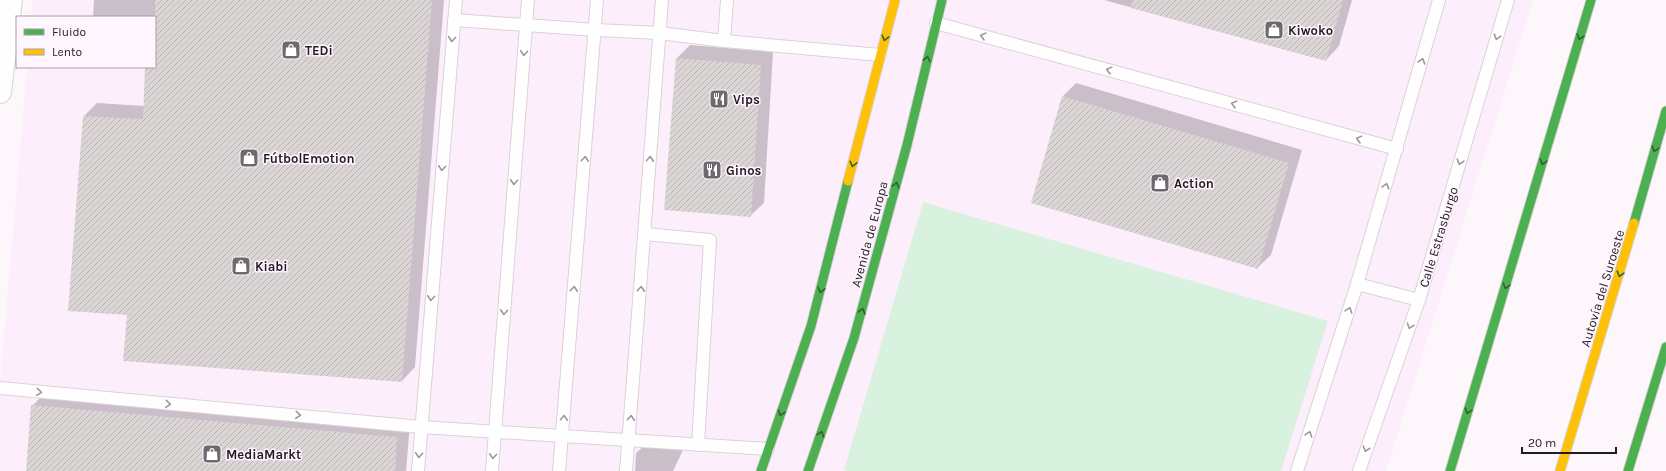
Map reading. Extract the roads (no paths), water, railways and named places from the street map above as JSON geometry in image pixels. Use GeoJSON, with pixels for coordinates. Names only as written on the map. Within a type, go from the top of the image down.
{"type":"FeatureCollection","features":[{"type":"Feature","properties":{"kind":"main road"},"geometry":{"type":"LineString","coordinates":[[761,471],[811,326],[895,0]]}},
{"type":"Feature","properties":{"kind":"main road","name":"Avenida de Europa"},"geometry":{"type":"LineString","coordinates":[[808,471],[854,338],[907,145],[942,0]]}},
{"type":"Feature","properties":{"kind":"main road"},"geometry":{"type":"LineString","coordinates":[[1450,471],[1591,0]]}},
{"type":"Feature","properties":{"kind":"main road","name":"Autovía del Suroeste"},"geometry":{"type":"LineString","coordinates":[[1560,471],[1622,269],[1666,111]]}},
{"type":"Feature","properties":{"kind":"main road"},"geometry":{"type":"LineString","coordinates":[[1628,471],[1666,347]]}},
{"type":"Feature","properties":{"kind":"street"},"geometry":{"type":"LineString","coordinates":[[0,92],[11,0]]}},
{"type":"Feature","properties":{"kind":"lane"},"geometry":{"type":"LineString","coordinates":[[418,471],[456,0]]}},
{"type":"Feature","properties":{"kind":"lane"},"geometry":{"type":"LineString","coordinates":[[492,471],[528,0]]}},
{"type":"Feature","properties":{"kind":"lane"},"geometry":{"type":"LineString","coordinates":[[559,471],[596,30],[597,0]]}},
{"type":"Feature","properties":{"kind":"lane"},"geometry":{"type":"LineString","coordinates":[[626,471],[630,440],[662,0]]}},
{"type":"Feature","properties":{"kind":"lane"},"geometry":{"type":"LineString","coordinates":[[724,41],[727,0]]}},
{"type":"Feature","properties":{"kind":"lane"},"geometry":{"type":"LineString","coordinates":[[1297,471],[1358,284],[1439,0]]}},
{"type":"Feature","properties":{"kind":"lane","name":"Calle Estrasburgo"},"geometry":{"type":"LineString","coordinates":[[1359,471],[1419,300],[1508,0]]}},
{"type":"Feature","properties":{"kind":"lane"},"geometry":{"type":"LineString","coordinates":[[454,20],[659,33],[724,41],[880,55]]}},
{"type":"Feature","properties":{"kind":"lane"},"geometry":{"type":"LineString","coordinates":[[936,23],[1397,149]]}},
{"type":"Feature","properties":{"kind":"lane"},"geometry":{"type":"LineString","coordinates":[[645,234],[710,240],[698,445]]}},
{"type":"Feature","properties":{"kind":"lane"},"geometry":{"type":"LineString","coordinates":[[1358,284],[1419,300]]}},
{"type":"Feature","properties":{"kind":"lane"},"geometry":{"type":"LineString","coordinates":[[0,388],[421,427],[768,449]]}},
{"type":"Feature","properties":{"kind":"place","name":"Kiwoko"},"geometry":{"type":"Point","coordinates":[1274,30]}},
{"type":"Feature","properties":{"kind":"place","name":"TEDi"},"geometry":{"type":"Point","coordinates":[291,50]}},
{"type":"Feature","properties":{"kind":"place","name":"Vips"},"geometry":{"type":"Point","coordinates":[719,99]}},
{"type":"Feature","properties":{"kind":"place","name":"FútbolEmotion"},"geometry":{"type":"Point","coordinates":[249,158]}},
{"type":"Feature","properties":{"kind":"place","name":"Ginos"},"geometry":{"type":"Point","coordinates":[712,170]}},
{"type":"Feature","properties":{"kind":"place","name":"Action"},"geometry":{"type":"Point","coordinates":[1160,183]}},
{"type":"Feature","properties":{"kind":"place","name":"Kiabi"},"geometry":{"type":"Point","coordinates":[241,266]}},
{"type":"Feature","properties":{"kind":"place","name":"MediaMarkt"},"geometry":{"type":"Point","coordinates":[212,454]}}]}
